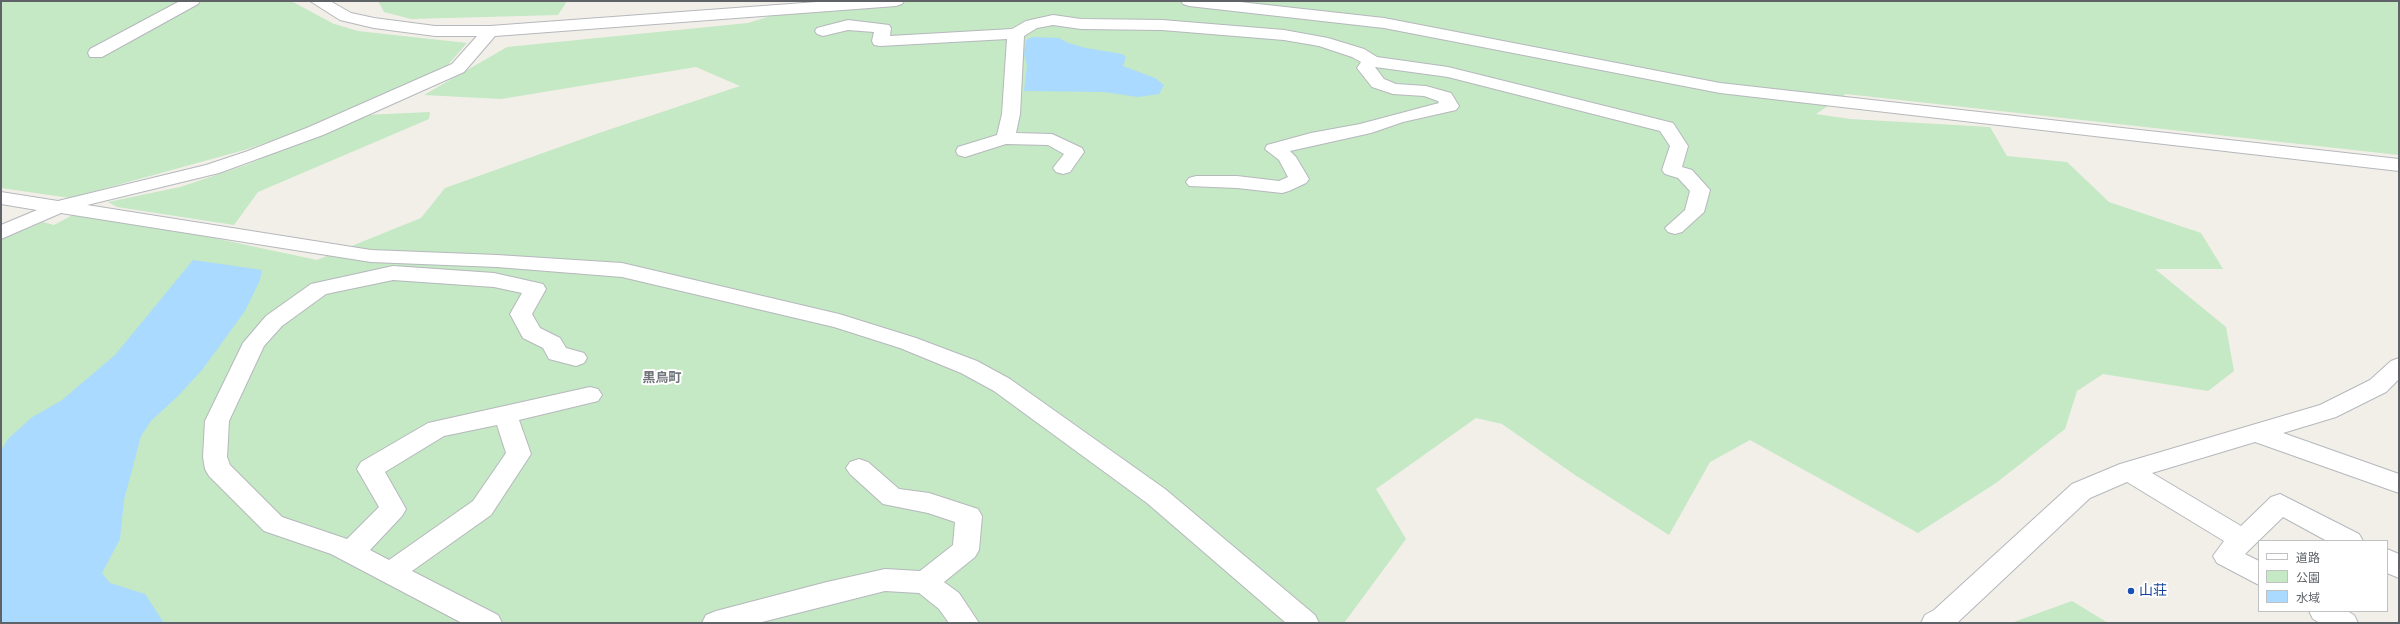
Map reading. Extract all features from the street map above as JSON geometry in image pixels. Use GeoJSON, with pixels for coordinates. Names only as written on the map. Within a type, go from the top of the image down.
{"type":"FeatureCollection","features":[{"type":"Feature","properties":{"kind":"street"},"geometry":{"type":"LineString","coordinates":[[96,53],[192,1]]}},
{"type":"Feature","properties":{"kind":"street"},"geometry":{"type":"LineString","coordinates":[[318,1],[346,17],[374,24],[435,31],[490,31],[896,1]]}},
{"type":"Feature","properties":{"kind":"street"},"geometry":{"type":"LineString","coordinates":[[1189,1],[1384,23],[1720,88],[1842,104],[2399,165]]}},
{"type":"Feature","properties":{"kind":"street"},"geometry":{"type":"LineString","coordinates":[[823,31],[848,26],[883,28],[880,41],[1016,34],[1032,24],[1053,20],[1081,24],[1162,26],[1284,35],[1329,44],[1358,54],[1372,62],[1448,72],[1667,126],[1679,146],[1672,170],[1685,174],[1700,190],[1694,212],[1675,228]]}},
{"type":"Feature","properties":{"kind":"street"},"geometry":{"type":"LineString","coordinates":[[1,233],[61,206],[212,169],[255,155],[316,132],[458,68],[490,31]]}},
{"type":"Feature","properties":{"kind":"street"},"geometry":{"type":"LineString","coordinates":[[1005,138],[1011,114],[1016,34]]}},
{"type":"Feature","properties":{"kind":"street"},"geometry":{"type":"LineString","coordinates":[[1196,182],[1237,182],[1282,187],[1299,179],[1287,157],[1274,149],[1311,139],[1364,129],[1398,118],[1450,106],[1445,97],[1426,91],[1393,89],[1378,82],[1366,68],[1368,64]]}},
{"type":"Feature","properties":{"kind":"street"},"geometry":{"type":"LineString","coordinates":[[965,151],[1005,138],[1052,140],[1075,152],[1063,168]]}},
{"type":"Feature","properties":{"kind":"street"},"geometry":{"type":"LineString","coordinates":[[1,198],[61,206],[371,256],[497,261],[622,270],[839,321],[908,343],[969,367],[1002,385],[1156,496],[1305,623]]}},
{"type":"Feature","properties":{"kind":"street"},"geometry":{"type":"LineString","coordinates":[[488,623],[351,552],[273,524],[218,469],[215,457],[217,421],[254,343],[274,321],[319,289],[393,273],[494,280],[535,289],[521,314],[531,332],[552,343],[557,354],[576,358]]}},
{"type":"Feature","properties":{"kind":"street"},"geometry":{"type":"LineString","coordinates":[[1935,623],[1944,618],[2081,491],[2129,471],[2254,432],[2328,411],[2378,386],[2399,366]]}},
{"type":"Feature","properties":{"kind":"street"},"geometry":{"type":"LineString","coordinates":[[351,552],[393,509],[370,469],[437,428],[590,396]]}},
{"type":"Feature","properties":{"kind":"street"},"geometry":{"type":"LineString","coordinates":[[390,573],[482,508],[519,454],[505,415]]}},
{"type":"Feature","properties":{"kind":"street"},"geometry":{"type":"LineString","coordinates":[[2254,432],[2399,484]]}},
{"type":"Feature","properties":{"kind":"street"},"geometry":{"type":"LineString","coordinates":[[859,468],[892,496],[929,503],[969,516],[966,550],[924,582]]}},
{"type":"Feature","properties":{"kind":"street"},"geometry":{"type":"LineString","coordinates":[[2129,471],[2243,540]]}},
{"type":"Feature","properties":{"kind":"street"},"geometry":{"type":"LineString","coordinates":[[2258,573],[2226,556],[2280,504],[2348,540]]}},
{"type":"Feature","properties":{"kind":"street"},"geometry":{"type":"LineString","coordinates":[[2388,561],[2399,567]]}},
{"type":"Feature","properties":{"kind":"street"},"geometry":{"type":"LineString","coordinates":[[716,623],[827,593],[885,580],[924,582],[949,602],[965,623]]}},
{"type":"Feature","properties":{"kind":"street"},"geometry":{"type":"LineString","coordinates":[[2325,612],[2344,623]]}},
{"type":"Feature","properties":{"kind":"green space"},"geometry":{"type":"Polygon","coordinates":[[[1,1],[291,1],[334,24],[358,31],[467,43],[446,67],[302,130],[248,149],[70,198],[1,188],[1,1]]]}},
{"type":"Feature","properties":{"kind":"green space"},"geometry":{"type":"Polygon","coordinates":[[[378,1],[567,1],[558,15],[411,19],[384,12],[378,1]]]}},
{"type":"Feature","properties":{"kind":"green space"},"geometry":{"type":"Polygon","coordinates":[[[819,1],[2399,1],[2399,155],[1846,94],[1816,114],[1850,119],[1990,127],[2007,156],[2067,162],[2109,202],[2201,233],[2223,269],[2155,269],[2226,327],[2234,371],[2208,391],[2103,374],[2077,391],[2065,429],[1996,483],[1918,533],[1750,440],[1710,462],[1669,535],[1575,475],[1502,424],[1476,418],[1376,489],[1406,539],[1344,623],[1,623],[1,239],[43,222],[54,225],[82,210],[317,260],[421,218],[445,188],[599,133],[740,86],[696,67],[501,99],[424,95],[507,47],[748,23],[819,1]]]}},
{"type":"Feature","properties":{"kind":"green space"},"geometry":{"type":"Polygon","coordinates":[[[430,112],[429,119],[258,192],[234,225],[117,207],[108,202],[180,187],[246,165],[365,115],[430,112]]]}},
{"type":"Feature","properties":{"kind":"green space"},"geometry":{"type":"Polygon","coordinates":[[[2072,601],[2108,623],[2011,623],[2072,601]]]}},
{"type":"Feature","properties":{"kind":"water"},"geometry":{"type":"Polygon","coordinates":[[[1033,37],[1059,38],[1068,43],[1086,48],[1122,54],[1126,57],[1123,66],[1155,78],[1164,85],[1159,94],[1138,97],[1104,92],[1024,91],[1027,65],[1024,54],[1026,40],[1033,37]]]}},
{"type":"Feature","properties":{"kind":"water"},"geometry":{"type":"Polygon","coordinates":[[[193,260],[262,270],[260,280],[245,311],[202,370],[178,396],[151,421],[141,436],[124,500],[120,539],[102,573],[110,583],[145,594],[164,623],[1,623],[1,450],[8,439],[31,418],[62,400],[115,355],[193,260]]]}},
{"type":"Feature","properties":{"kind":"place","name":"山荘"},"geometry":{"type":"Point","coordinates":[2131,591]}},
{"type":"Feature","properties":{"kind":"district","name":"黒鳥町"},"geometry":{"type":"Point","coordinates":[662,378]}}]}
